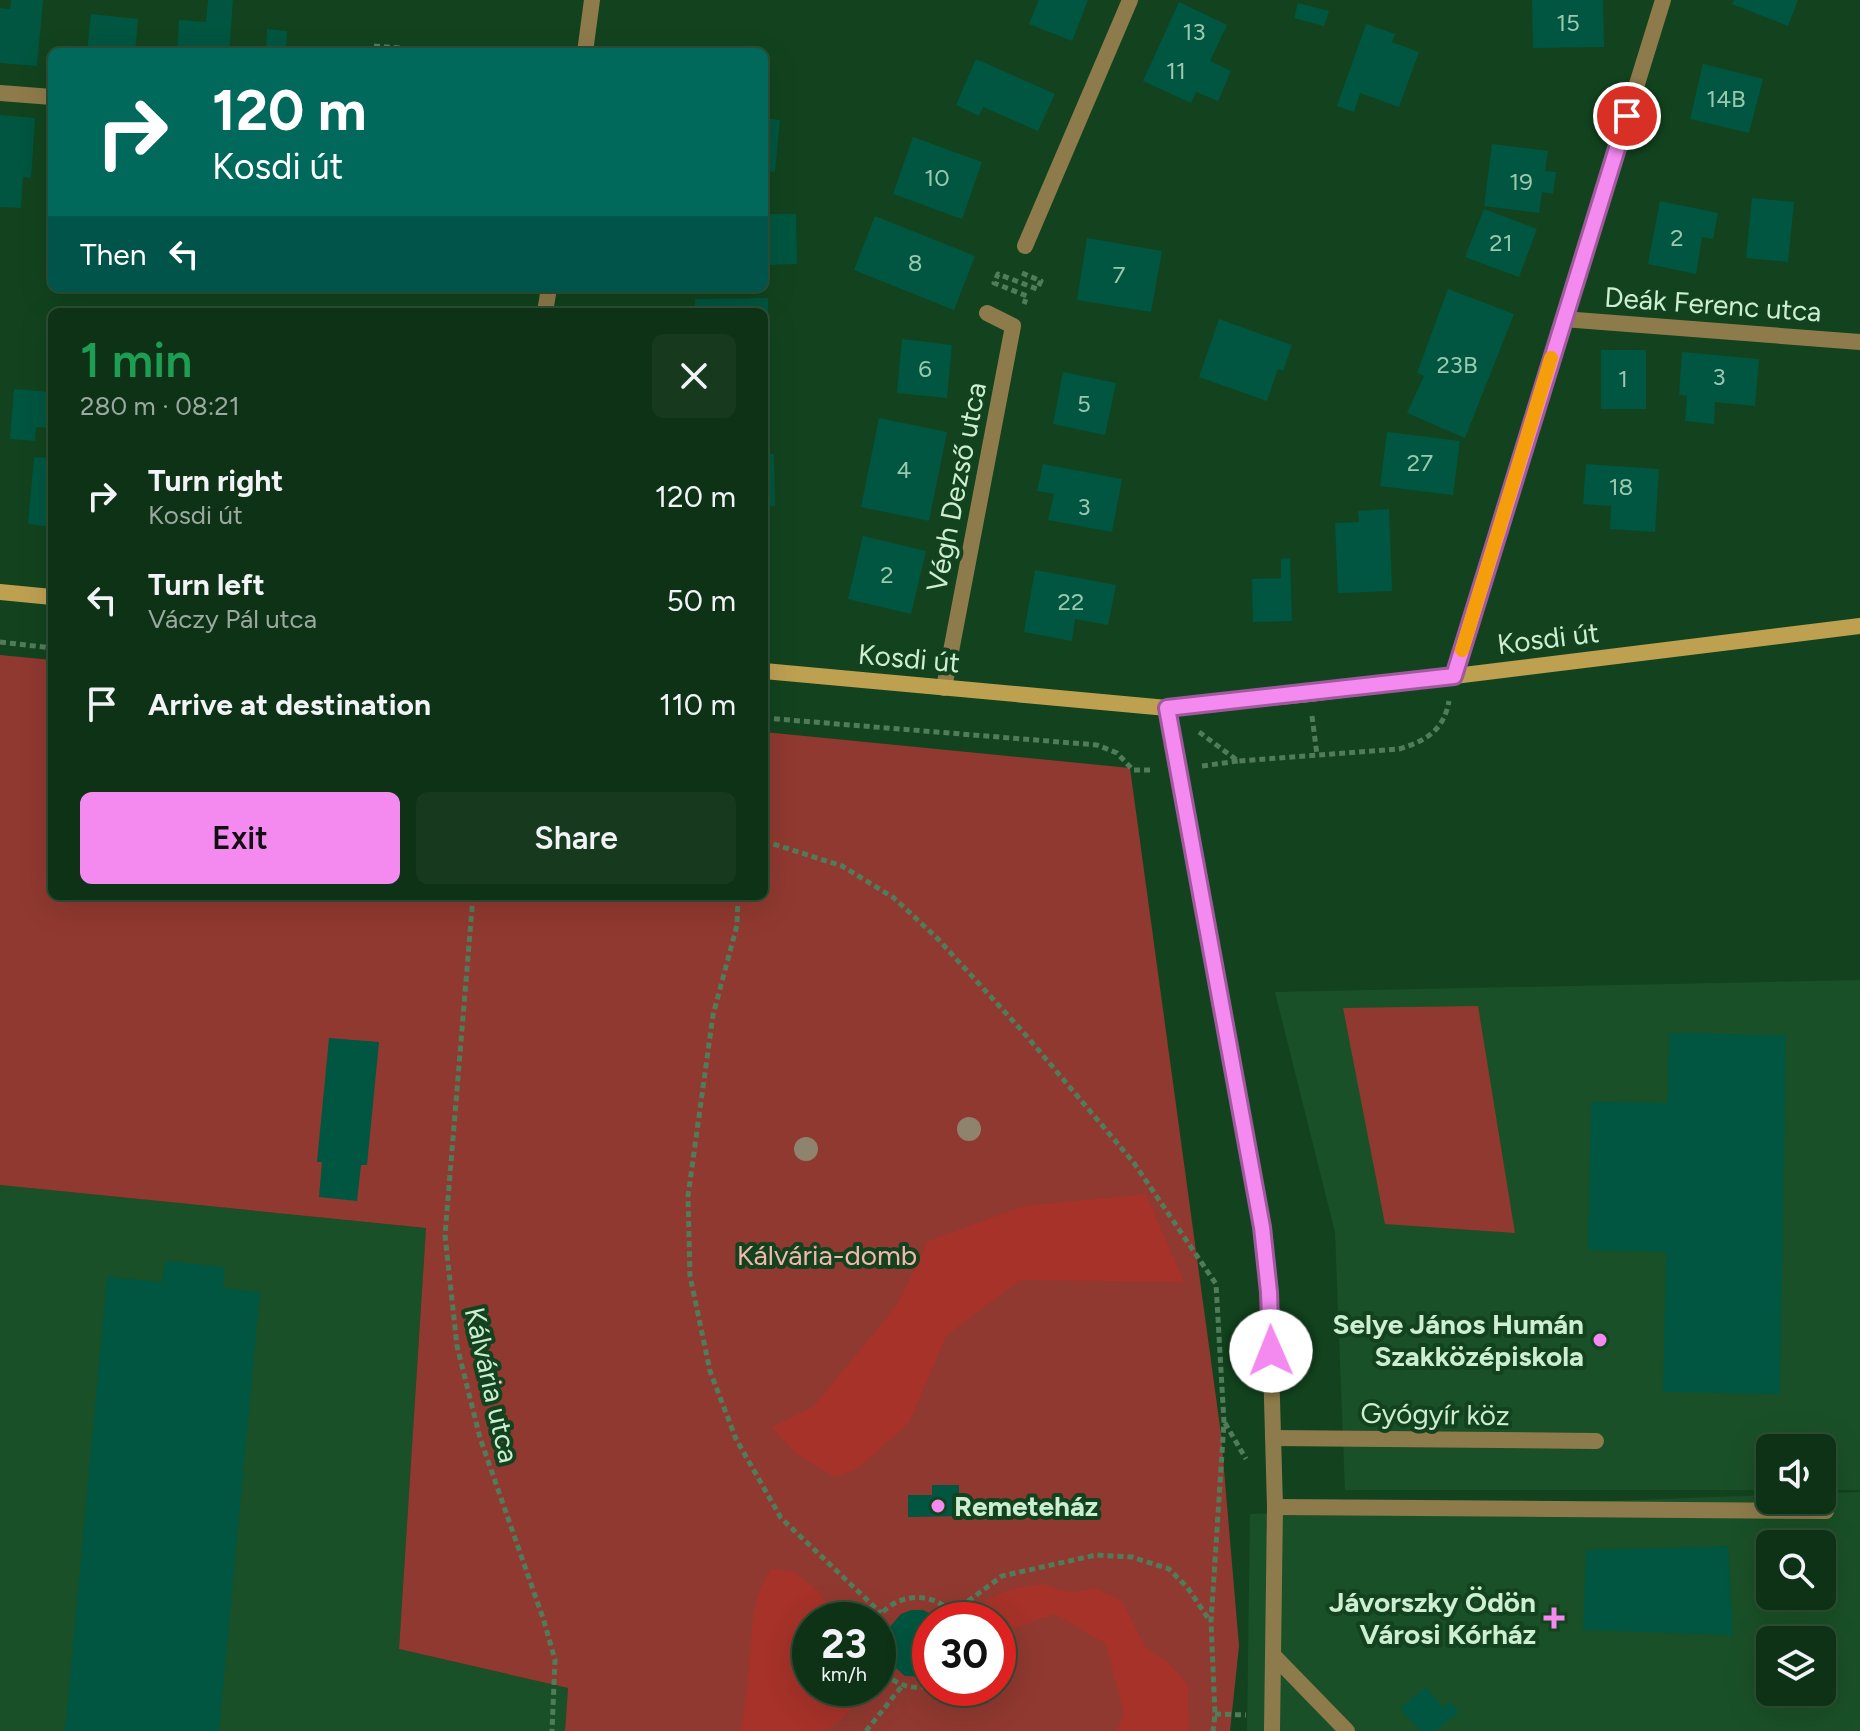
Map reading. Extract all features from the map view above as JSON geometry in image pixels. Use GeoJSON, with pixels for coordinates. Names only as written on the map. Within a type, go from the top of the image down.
{"type":"FeatureCollection","features":[{"type":"Feature","properties":{"kind":"street"},"geometry":{"type":"LineString","coordinates":[[586,48],[592,0]]}},
{"type":"Feature","properties":{"kind":"street"},"geometry":{"type":"LineString","coordinates":[[1025,246],[1130,0]]}},
{"type":"Feature","properties":{"kind":"street"},"geometry":{"type":"LineString","coordinates":[[1454,676],[1663,0]]}},
{"type":"Feature","properties":{"kind":"street"},"geometry":{"type":"LineString","coordinates":[[0,93],[48,97]]}},
{"type":"Feature","properties":{"kind":"street","name":"Végh Dezső utca"},"geometry":{"type":"LineString","coordinates":[[944,688],[1013,326],[987,313]]}},
{"type":"Feature","properties":{"kind":"street","name":"Deák Ferenc utca"},"geometry":{"type":"LineString","coordinates":[[1563,319],[1860,342]]}},
{"type":"Feature","properties":{"kind":"street"},"geometry":{"type":"LineString","coordinates":[[0,592],[48,597]]}},
{"type":"Feature","properties":{"kind":"street","name":"Kosdi út"},"geometry":{"type":"LineString","coordinates":[[768,671],[1167,708],[1309,694],[1860,626]]}},
{"type":"Feature","properties":{"kind":"street"},"geometry":{"type":"LineString","coordinates":[[1167,708],[1262,1227],[1269,1292],[1275,1507],[1272,1731]]}},
{"type":"Feature","properties":{"kind":"street","name":"Gyógyír köz"},"geometry":{"type":"LineString","coordinates":[[1273,1438],[1596,1441]]}},
{"type":"Feature","properties":{"kind":"street"},"geometry":{"type":"LineString","coordinates":[[1275,1507],[1756,1510]]}},
{"type":"Feature","properties":{"kind":"street"},"geometry":{"type":"LineString","coordinates":[[1274,1656],[1347,1731]]}},
{"type":"Feature","properties":{"kind":"path"},"geometry":{"type":"LineString","coordinates":[[371,48],[399,48]]}},
{"type":"Feature","properties":{"kind":"path"},"geometry":{"type":"LineString","coordinates":[[1027,296],[994,283],[998,274],[1037,289]]}},
{"type":"Feature","properties":{"kind":"path"},"geometry":{"type":"LineString","coordinates":[[0,642],[48,648]]}},
{"type":"Feature","properties":{"kind":"path"},"geometry":{"type":"LineString","coordinates":[[768,718],[1097,745],[1117,753],[1133,770],[1176,769],[1238,761],[1399,749],[1423,742],[1446,716],[1454,676]]}},
{"type":"Feature","properties":{"kind":"path"},"geometry":{"type":"LineString","coordinates":[[1309,694],[1317,755]]}},
{"type":"Feature","properties":{"kind":"path"},"geometry":{"type":"LineString","coordinates":[[1167,708],[1238,761]]}},
{"type":"Feature","properties":{"kind":"path"},"geometry":{"type":"LineString","coordinates":[[768,842],[842,866],[894,898],[937,938],[1024,1033],[1134,1163],[1216,1284],[1224,1422],[1211,1622],[1213,1731]]}},
{"type":"Feature","properties":{"kind":"path","name":"Kálvária utca"},"geometry":{"type":"LineString","coordinates":[[473,900],[445,1235],[457,1346],[480,1438],[555,1660],[552,1731]]}},
{"type":"Feature","properties":{"kind":"path"},"geometry":{"type":"LineString","coordinates":[[738,900],[737,925],[713,1015],[688,1196],[690,1276],[710,1371],[736,1439],[781,1518],[869,1602]]}},
{"type":"Feature","properties":{"kind":"path"},"geometry":{"type":"LineString","coordinates":[[967,1602],[1002,1576],[1096,1555],[1132,1557],[1169,1569],[1187,1587],[1211,1622]]}},
{"type":"Feature","properties":{"kind":"path"},"geometry":{"type":"LineString","coordinates":[[896,1602],[916,1597],[939,1602]]}},
{"type":"Feature","properties":{"kind":"path"},"geometry":{"type":"LineString","coordinates":[[896,1682],[912,1687]]}},
{"type":"Feature","properties":{"kind":"path"},"geometry":{"type":"LineString","coordinates":[[866,1731],[902,1686]]}},
{"type":"Feature","properties":{"kind":"shaded area","name":"Selye János Humán Szakközépiskola"},"geometry":{"type":"Polygon","coordinates":[[[1860,980],[1860,1490],[1836,1490],[1836,1434],[1756,1434],[1756,1490],[1345,1490],[1335,1232],[1275,992],[1860,980]]]}},
{"type":"Feature","properties":{"kind":"shaded area"},"geometry":{"type":"Polygon","coordinates":[[[0,1185],[426,1228],[399,1649],[568,1688],[565,1731],[0,1731],[0,1185]]]}},
{"type":"Feature","properties":{"kind":"shaded area"},"geometry":{"type":"Polygon","coordinates":[[[1146,1194],[1184,1282],[1020,1280],[946,1336],[909,1423],[858,1468],[835,1477],[795,1453],[772,1427],[814,1406],[897,1305],[928,1241],[1024,1206],[1146,1194]]]}},
{"type":"Feature","properties":{"kind":"shaded area","name":"Jávorszky Ödön Városi Kórház"},"geometry":{"type":"Polygon","coordinates":[[[1860,1492],[1860,1731],[1247,1731],[1250,1514],[1756,1496],[1756,1514],[1836,1514],[1836,1493],[1860,1492]]]}},
{"type":"Feature","properties":{"kind":"shaded area"},"geometry":{"type":"Polygon","coordinates":[[[771,1569],[795,1572],[826,1602],[792,1602],[792,1706],[852,1706],[843,1718],[825,1731],[741,1731],[753,1616],[771,1569]]]}},
{"type":"Feature","properties":{"kind":"shaded area"},"geometry":{"type":"Polygon","coordinates":[[[1045,1584],[1069,1592],[1095,1588],[1122,1601],[1146,1648],[1169,1663],[1188,1685],[1189,1731],[1116,1731],[1124,1714],[1106,1644],[1055,1614],[1016,1627],[1016,1602],[984,1602],[1023,1587],[1045,1584]]]}},
{"type":"Feature","properties":{"kind":"green space","name":"Kálvária-domb"},"geometry":{"type":"Polygon","coordinates":[[[0,655],[48,660],[48,900],[768,900],[768,732],[1130,768],[1221,1434],[1239,1646],[1230,1731],[565,1731],[568,1688],[399,1649],[426,1228],[0,1185],[0,655]]]}},
{"type":"Feature","properties":{"kind":"green space"},"geometry":{"type":"Polygon","coordinates":[[[1478,1006],[1515,1233],[1385,1224],[1343,1008],[1478,1006]]]}},
{"type":"Feature","properties":{"kind":"building"},"geometry":{"type":"Polygon","coordinates":[[[11,0],[43,0],[37,66],[0,63],[0,8],[10,9],[11,0]]]}},
{"type":"Feature","properties":{"kind":"building"},"geometry":{"type":"Polygon","coordinates":[[[208,0],[233,0],[229,48],[177,48],[179,20],[206,22],[208,0]]]}},
{"type":"Feature","properties":{"kind":"building"},"geometry":{"type":"Polygon","coordinates":[[[1039,0],[1088,0],[1072,41],[1029,24],[1039,0]]]}},
{"type":"Feature","properties":{"kind":"building"},"geometry":{"type":"Polygon","coordinates":[[[1532,0],[1603,0],[1604,47],[1533,48],[1532,0]]]}},
{"type":"Feature","properties":{"kind":"building"},"geometry":{"type":"Polygon","coordinates":[[[1734,0],[1798,0],[1788,26],[1732,4],[1734,0]]]}},
{"type":"Feature","properties":{"kind":"building"},"geometry":{"type":"Polygon","coordinates":[[[1179,2],[1227,25],[1210,61],[1231,71],[1218,101],[1196,92],[1191,103],[1143,81],[1179,2]]]}},
{"type":"Feature","properties":{"kind":"building"},"geometry":{"type":"Polygon","coordinates":[[[1298,3],[1329,11],[1324,26],[1294,18],[1298,3]]]}},
{"type":"Feature","properties":{"kind":"building"},"geometry":{"type":"Polygon","coordinates":[[[91,14],[138,19],[135,48],[87,48],[91,14]]]}},
{"type":"Feature","properties":{"kind":"building"},"geometry":{"type":"Polygon","coordinates":[[[1366,24],[1395,34],[1392,42],[1419,52],[1399,107],[1360,93],[1354,112],[1337,106],[1366,24]]]}},
{"type":"Feature","properties":{"kind":"building"},"geometry":{"type":"Polygon","coordinates":[[[267,29],[287,31],[286,48],[266,48],[267,29]]]}},
{"type":"Feature","properties":{"kind":"building"},"geometry":{"type":"Polygon","coordinates":[[[976,59],[1055,94],[1038,131],[983,107],[979,116],[956,105],[976,59]]]}},
{"type":"Feature","properties":{"kind":"building"},"geometry":{"type":"Polygon","coordinates":[[[1703,64],[1763,79],[1749,133],[1690,119],[1703,64]]]}},
{"type":"Feature","properties":{"kind":"building"},"geometry":{"type":"Polygon","coordinates":[[[0,115],[35,118],[31,178],[23,177],[21,208],[0,207],[0,115]]]}},
{"type":"Feature","properties":{"kind":"building"},"geometry":{"type":"Polygon","coordinates":[[[768,118],[780,120],[775,172],[768,171],[768,118]]]}},
{"type":"Feature","properties":{"kind":"building"},"geometry":{"type":"Polygon","coordinates":[[[913,137],[982,162],[962,219],[893,194],[913,137]]]}},
{"type":"Feature","properties":{"kind":"building"},"geometry":{"type":"Polygon","coordinates":[[[1492,144],[1548,151],[1545,171],[1556,172],[1553,194],[1542,192],[1539,213],[1484,206],[1492,144]]]}},
{"type":"Feature","properties":{"kind":"building"},"geometry":{"type":"Polygon","coordinates":[[[1752,198],[1794,202],[1788,262],[1746,258],[1752,198]]]}},
{"type":"Feature","properties":{"kind":"building"},"geometry":{"type":"Polygon","coordinates":[[[1660,201],[1718,213],[1713,239],[1702,237],[1696,274],[1648,264],[1660,201]]]}},
{"type":"Feature","properties":{"kind":"building"},"geometry":{"type":"Polygon","coordinates":[[[1484,209],[1537,229],[1519,277],[1465,257],[1484,209]]]}},
{"type":"Feature","properties":{"kind":"building"},"geometry":{"type":"Polygon","coordinates":[[[768,214],[796,214],[797,264],[768,265],[768,214]]]}},
{"type":"Feature","properties":{"kind":"building"},"geometry":{"type":"Polygon","coordinates":[[[875,216],[975,256],[954,310],[854,270],[875,216]]]}},
{"type":"Feature","properties":{"kind":"building"},"geometry":{"type":"Polygon","coordinates":[[[1087,238],[1162,251],[1151,312],[1077,300],[1087,238]]]}},
{"type":"Feature","properties":{"kind":"building"},"geometry":{"type":"Polygon","coordinates":[[[1448,289],[1514,314],[1465,438],[1407,413],[1424,376],[1417,373],[1448,289]]]}},
{"type":"Feature","properties":{"kind":"building"},"geometry":{"type":"Polygon","coordinates":[[[768,298],[769,346],[768,308],[695,308],[695,299],[768,298]]]}},
{"type":"Feature","properties":{"kind":"building"},"geometry":{"type":"Polygon","coordinates":[[[1219,319],[1292,345],[1283,371],[1278,369],[1267,401],[1199,377],[1219,319]]]}},
{"type":"Feature","properties":{"kind":"building"},"geometry":{"type":"Polygon","coordinates":[[[902,339],[952,345],[947,398],[897,393],[902,339]]]}},
{"type":"Feature","properties":{"kind":"building"},"geometry":{"type":"Polygon","coordinates":[[[1601,350],[1646,350],[1646,409],[1601,409],[1601,350]]]}},
{"type":"Feature","properties":{"kind":"building"},"geometry":{"type":"Polygon","coordinates":[[[1682,352],[1759,359],[1755,406],[1715,402],[1714,424],[1685,421],[1687,396],[1679,395],[1682,352]]]}},
{"type":"Feature","properties":{"kind":"building"},"geometry":{"type":"Polygon","coordinates":[[[1063,372],[1116,383],[1105,435],[1053,424],[1063,372]]]}},
{"type":"Feature","properties":{"kind":"building"},"geometry":{"type":"Polygon","coordinates":[[[14,389],[48,392],[48,428],[36,427],[35,441],[10,439],[14,389]]]}},
{"type":"Feature","properties":{"kind":"building"},"geometry":{"type":"Polygon","coordinates":[[[879,418],[947,432],[929,521],[861,507],[879,418]]]}},
{"type":"Feature","properties":{"kind":"building"},"geometry":{"type":"Polygon","coordinates":[[[1387,432],[1460,441],[1453,495],[1380,486],[1387,432]]]}},
{"type":"Feature","properties":{"kind":"building"},"geometry":{"type":"Polygon","coordinates":[[[768,454],[774,454],[775,506],[768,507],[768,454]]]}},
{"type":"Feature","properties":{"kind":"building"},"geometry":{"type":"Polygon","coordinates":[[[34,457],[48,458],[48,526],[28,524],[34,457]]]}},
{"type":"Feature","properties":{"kind":"building"},"geometry":{"type":"Polygon","coordinates":[[[1043,464],[1122,479],[1112,532],[1048,520],[1054,494],[1037,491],[1043,464]]]}},
{"type":"Feature","properties":{"kind":"building"},"geometry":{"type":"Polygon","coordinates":[[[1586,464],[1659,469],[1655,532],[1610,529],[1611,506],[1583,504],[1586,464]]]}},
{"type":"Feature","properties":{"kind":"building"},"geometry":{"type":"Polygon","coordinates":[[[1389,509],[1392,591],[1338,593],[1335,523],[1359,522],[1358,511],[1389,509]]]}},
{"type":"Feature","properties":{"kind":"building"},"geometry":{"type":"Polygon","coordinates":[[[863,536],[926,551],[911,614],[848,599],[863,536]]]}},
{"type":"Feature","properties":{"kind":"building"},"geometry":{"type":"Polygon","coordinates":[[[1290,558],[1292,621],[1253,622],[1252,579],[1281,578],[1281,559],[1290,558]]]}},
{"type":"Feature","properties":{"kind":"building"},"geometry":{"type":"Polygon","coordinates":[[[1035,570],[1116,585],[1108,625],[1075,619],[1072,641],[1024,632],[1035,570]]]}},
{"type":"Feature","properties":{"kind":"building"},"geometry":{"type":"Polygon","coordinates":[[[1669,1033],[1786,1035],[1780,1394],[1663,1392],[1666,1252],[1588,1250],[1591,1102],[1668,1103],[1669,1033]]]}},
{"type":"Feature","properties":{"kind":"building"},"geometry":{"type":"Polygon","coordinates":[[[329,1038],[379,1042],[367,1165],[361,1165],[357,1201],[319,1197],[322,1162],[317,1162],[329,1038]]]}},
{"type":"Feature","properties":{"kind":"building"},"geometry":{"type":"Polygon","coordinates":[[[165,1261],[225,1267],[223,1288],[260,1292],[219,1731],[65,1731],[107,1277],[162,1282],[165,1261]]]}},
{"type":"Feature","properties":{"kind":"building","name":"Remeteház"},"geometry":{"type":"Polygon","coordinates":[[[932,1485],[959,1485],[959,1495],[968,1495],[968,1516],[908,1517],[908,1495],[932,1495],[932,1485]]]}},
{"type":"Feature","properties":{"kind":"building"},"geometry":{"type":"Polygon","coordinates":[[[1728,1546],[1733,1635],[1583,1630],[1586,1550],[1728,1546]]]}},
{"type":"Feature","properties":{"kind":"building"},"geometry":{"type":"Polygon","coordinates":[[[912,1610],[912,1676],[905,1676],[896,1668],[896,1620],[912,1610]]]}},
{"type":"Feature","properties":{"kind":"building"},"geometry":{"type":"Polygon","coordinates":[[[1426,1687],[1443,1708],[1450,1702],[1459,1712],[1436,1731],[1420,1731],[1400,1708],[1426,1687]]]}},
{"type":"Feature","properties":{"kind":"slow traffic"},"geometry":{"type":"LineString","coordinates":[[1462,650],[1551,358]]}},
{"type":"Feature","properties":{"kind":"place","name":"Selye János Humán Szakközépiskola"},"geometry":{"type":"Point","coordinates":[1600,1340]}},
{"type":"Feature","properties":{"kind":"place","name":"Remeteház"},"geometry":{"type":"Point","coordinates":[938,1506]}},
{"type":"Feature","properties":{"kind":"place","name":"Jávorszky Ödön Városi Kórház"},"geometry":{"type":"Point","coordinates":[1554,1618]}},
{"type":"Feature","properties":{"kind":"route"},"geometry":{"type":"LineString","coordinates":[[1271,1351],[1262,1227],[1167,708],[1454,676],[1627,116]]}}]}
